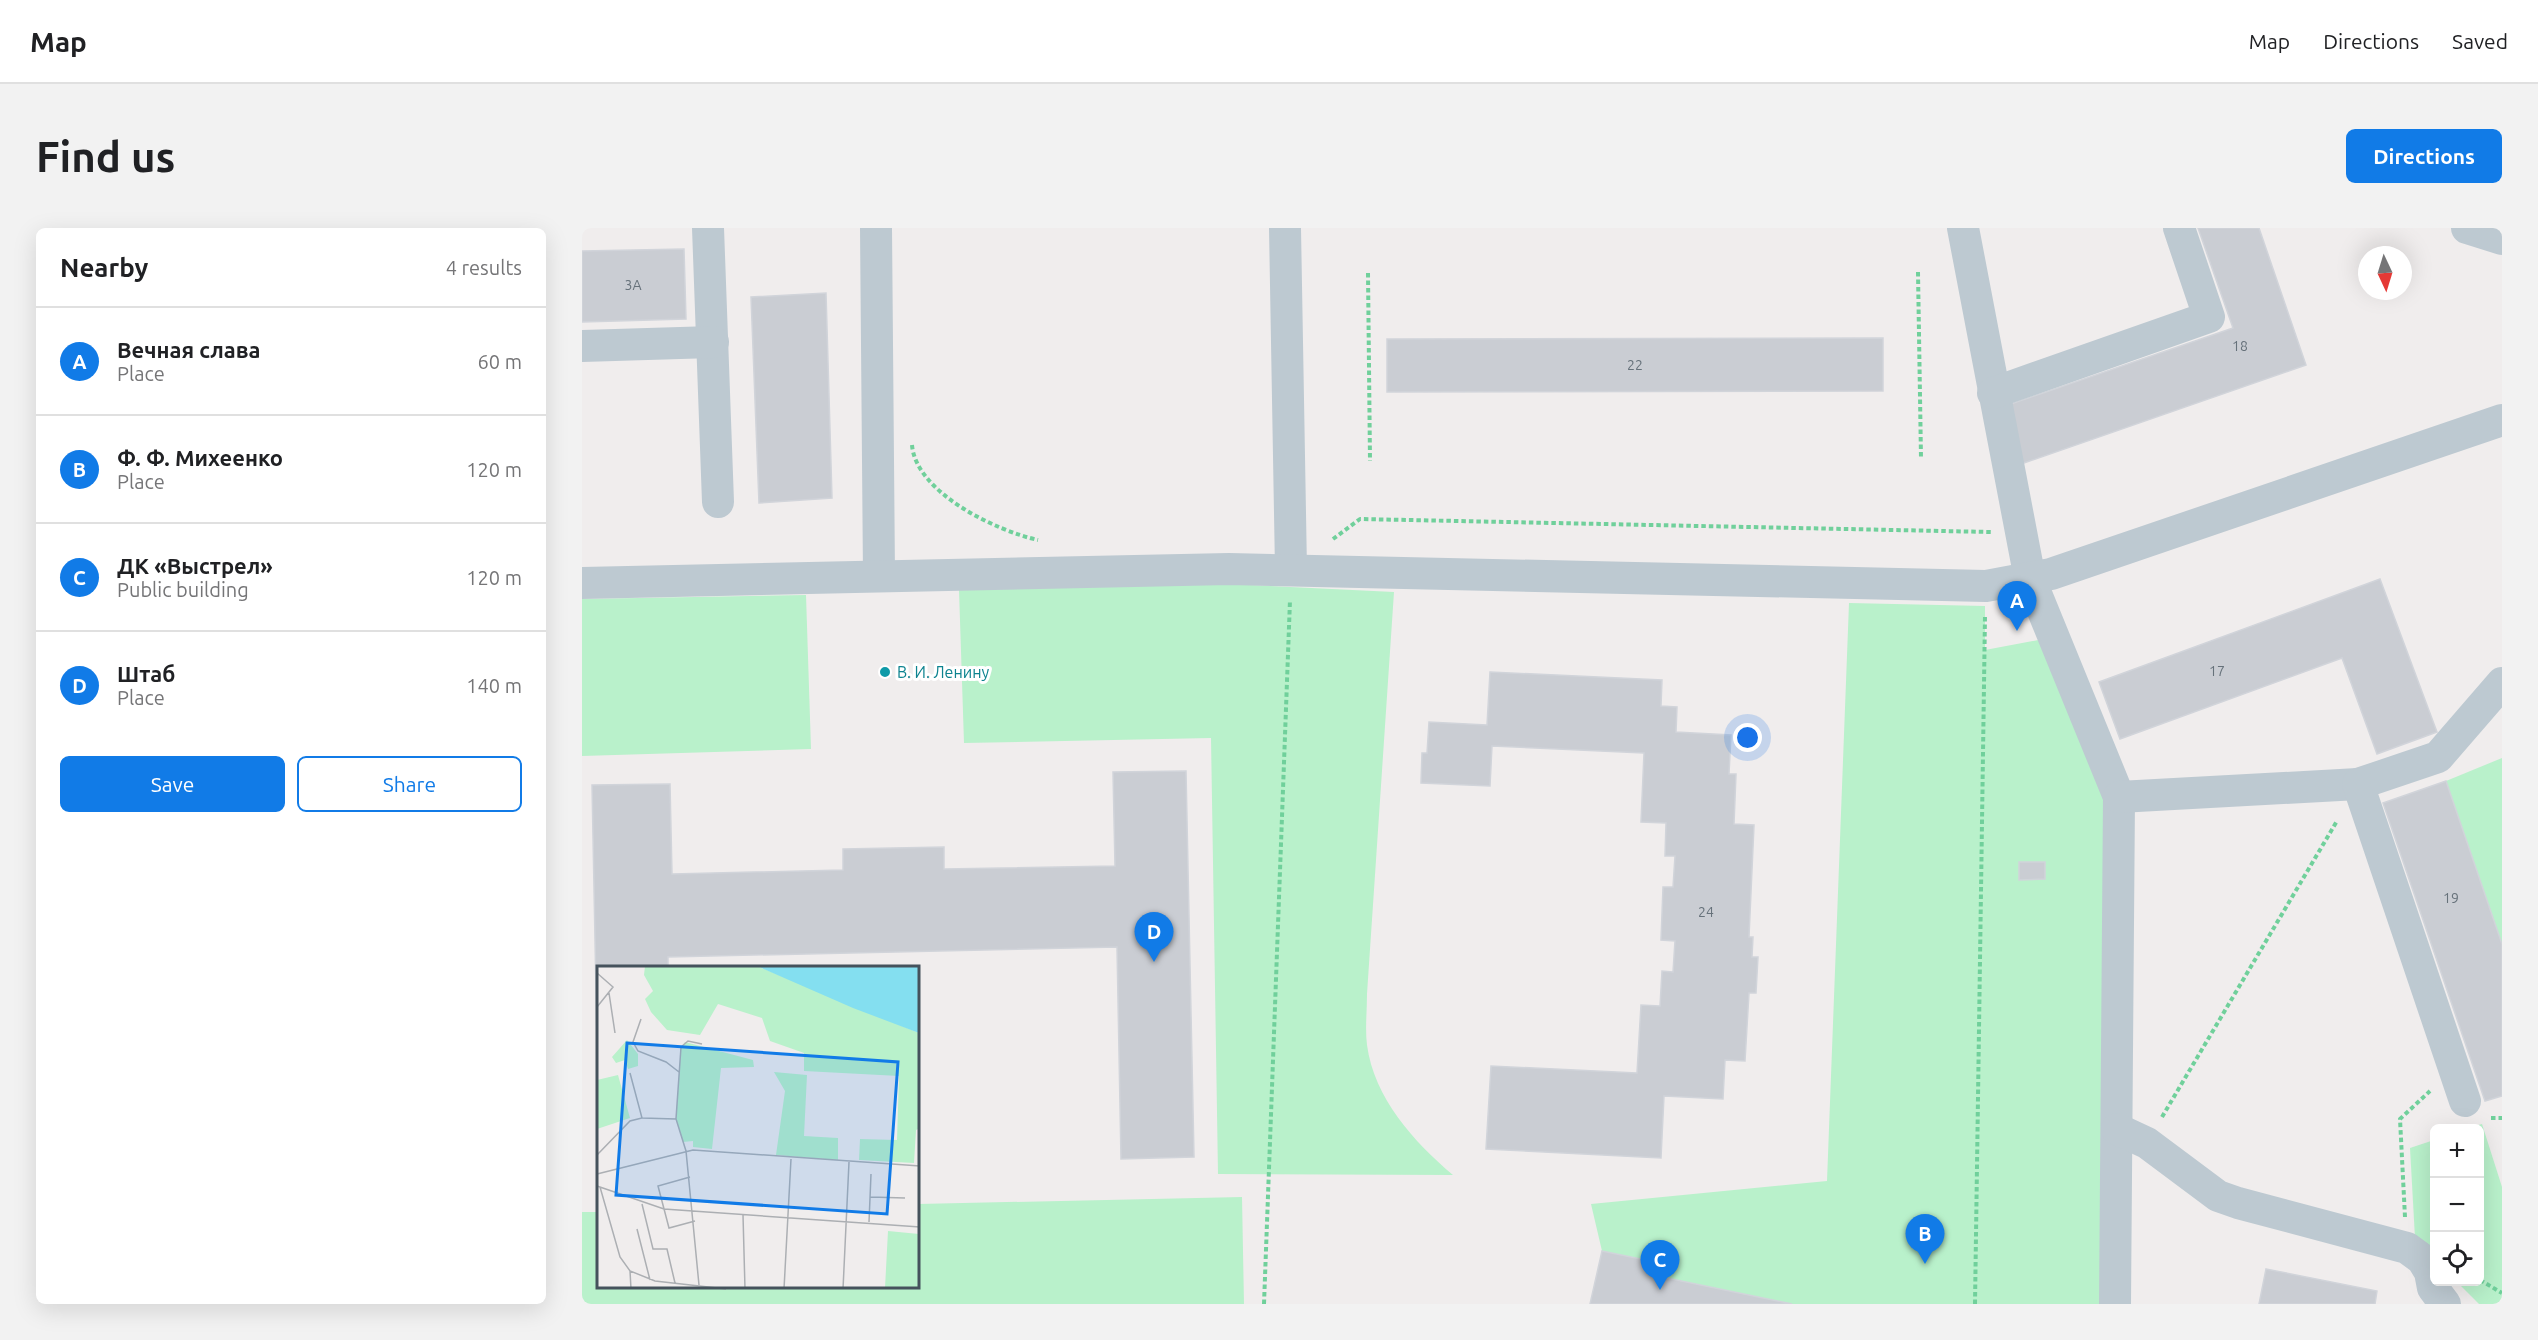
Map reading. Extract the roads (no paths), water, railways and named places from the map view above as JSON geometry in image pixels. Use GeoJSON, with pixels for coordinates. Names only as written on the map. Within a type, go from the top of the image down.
{"type":"FeatureCollection","features":[{"type":"Feature","properties":{"kind":"street"},"geometry":{"type":"LineString","coordinates":[[708,228],[718,502]]}},
{"type":"Feature","properties":{"kind":"street"},"geometry":{"type":"LineString","coordinates":[[1285,228],[1291,570]]}},
{"type":"Feature","properties":{"kind":"street"},"geometry":{"type":"LineString","coordinates":[[1963,228],[2030,579],[2119,797],[2115,1304]]}},
{"type":"Feature","properties":{"kind":"street"},"geometry":{"type":"LineString","coordinates":[[1993,393],[2209,317],[2179,228]]}},
{"type":"Feature","properties":{"kind":"street"},"geometry":{"type":"LineString","coordinates":[[2467,228],[2502,239]]}},
{"type":"Feature","properties":{"kind":"street"},"geometry":{"type":"LineString","coordinates":[[876,235],[879,576]]}},
{"type":"Feature","properties":{"kind":"street"},"geometry":{"type":"LineString","coordinates":[[582,346],[713,342]]}},
{"type":"Feature","properties":{"kind":"street"},"geometry":{"type":"LineString","coordinates":[[582,583],[1229,569],[1986,585],[2051,574],[2502,420]]}},
{"type":"Feature","properties":{"kind":"street"},"geometry":{"type":"LineString","coordinates":[[2119,797],[2358,784],[2438,757],[2502,683]]}},
{"type":"Feature","properties":{"kind":"street"},"geometry":{"type":"LineString","coordinates":[[2358,784],[2465,1101]]}},
{"type":"Feature","properties":{"kind":"street"},"geometry":{"type":"LineString","coordinates":[[2117,1129],[2147,1143],[2218,1196],[2407,1248],[2422,1259],[2430,1272],[2433,1287],[2445,1304]]}},
{"type":"Feature","properties":{"kind":"place","name":"Вечная слава"},"geometry":{"type":"Point","coordinates":[2017,631]}},
{"type":"Feature","properties":{"kind":"place","name":"В. И. Ленину"},"geometry":{"type":"Point","coordinates":[885,672]}},
{"type":"Feature","properties":{"kind":"place","name":"Штаб"},"geometry":{"type":"Point","coordinates":[1154,962]}},
{"type":"Feature","properties":{"kind":"place","name":"Ф. Ф. Михеенко"},"geometry":{"type":"Point","coordinates":[1925,1264]}},
{"type":"Feature","properties":{"kind":"place","name":"ДК «Выстрел»"},"geometry":{"type":"Point","coordinates":[1660,1290]}}]}
